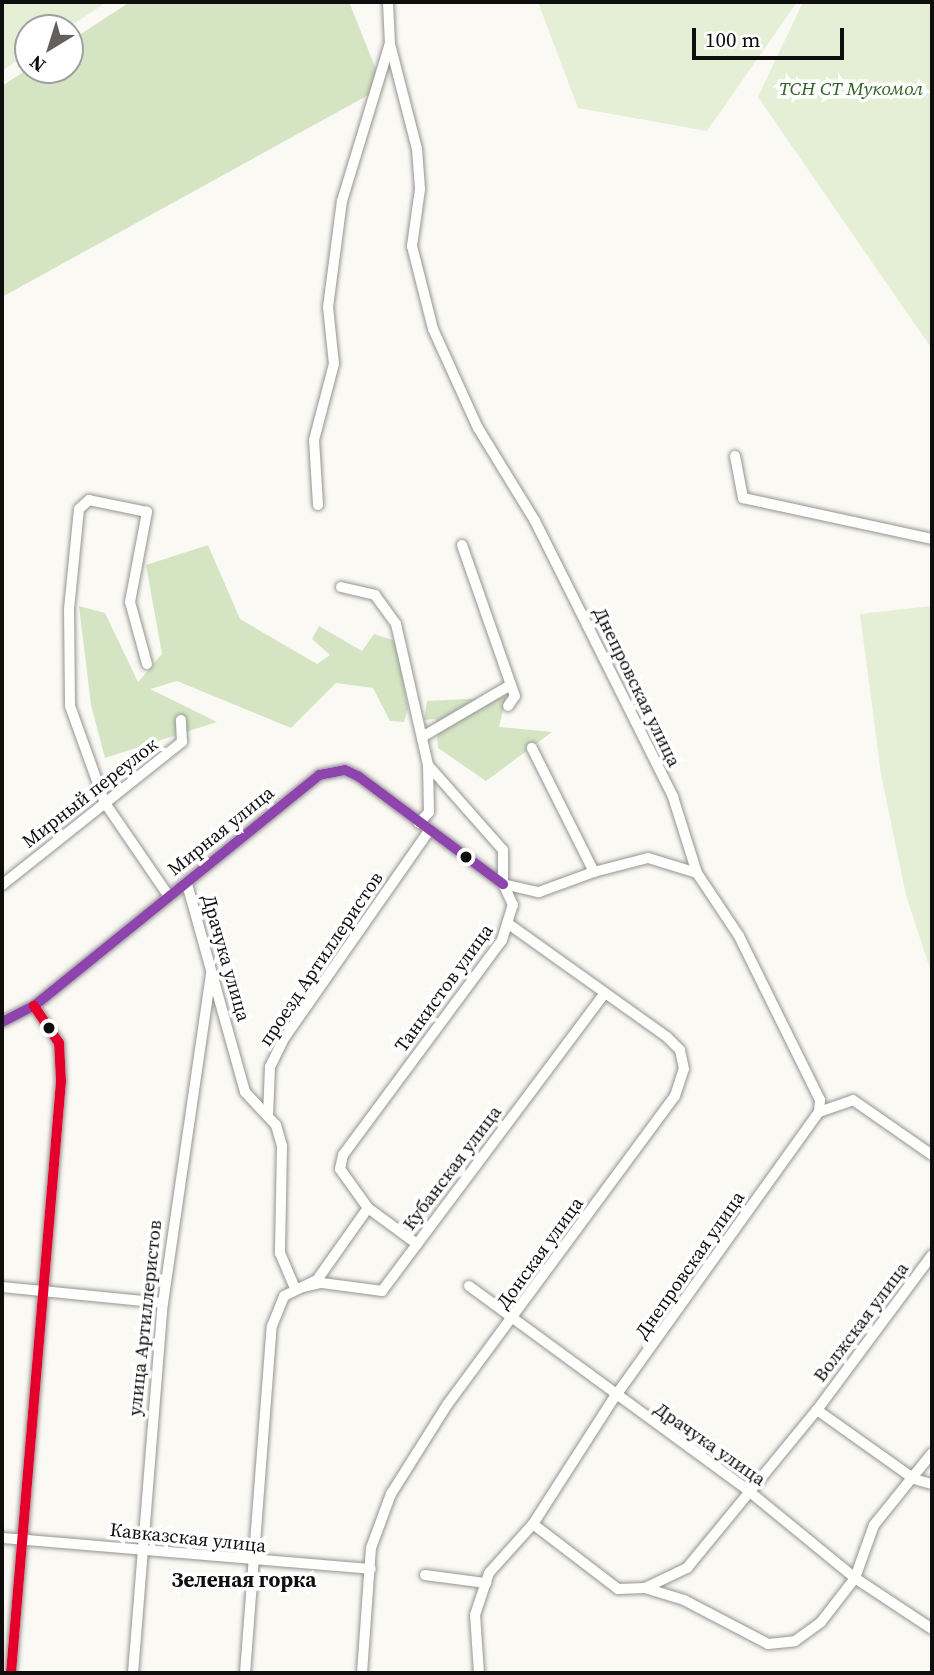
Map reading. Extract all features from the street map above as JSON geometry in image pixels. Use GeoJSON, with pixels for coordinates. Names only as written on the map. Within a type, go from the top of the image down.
{"type":"FeatureCollection","features":[{"type":"Feature","properties":{"kind":"street"},"geometry":{"type":"LineString","coordinates":[[318,505],[314,440],[334,364],[328,307],[342,201],[390,44],[388,2]]}},
{"type":"Feature","properties":{"kind":"street","name":"Днепровская улица"},"geometry":{"type":"LineString","coordinates":[[390,44],[416,149],[420,189],[412,246],[433,329],[478,428],[535,521],[673,797],[697,873],[739,936],[820,1100],[819,1112],[614,1398],[533,1524],[486,1583],[475,1615],[479,1673]]}},
{"type":"Feature","properties":{"kind":"street"},"geometry":{"type":"LineString","coordinates":[[735,456],[743,498],[932,539]]}},
{"type":"Feature","properties":{"kind":"street"},"geometry":{"type":"LineString","coordinates":[[147,664],[130,602],[147,512],[89,500],[79,509],[66,668],[87,766],[105,803],[168,895]]}},
{"type":"Feature","properties":{"kind":"street"},"geometry":{"type":"LineString","coordinates":[[462,545],[509,686],[515,696],[508,706]]}},
{"type":"Feature","properties":{"kind":"street"},"geometry":{"type":"LineString","coordinates":[[341,587],[375,595],[396,624],[428,765],[429,812],[419,823]]}},
{"type":"Feature","properties":{"kind":"street"},"geometry":{"type":"LineString","coordinates":[[422,737],[509,686]]}},
{"type":"Feature","properties":{"kind":"street","name":"Мирный переулок"},"geometry":{"type":"LineString","coordinates":[[2,885],[182,742],[181,720]]}},
{"type":"Feature","properties":{"kind":"street"},"geometry":{"type":"LineString","coordinates":[[532,748],[594,872]]}},
{"type":"Feature","properties":{"kind":"street","name":"Танкистов улица"},"geometry":{"type":"LineString","coordinates":[[368,1208],[340,1169],[343,1155],[510,925],[513,905],[503,884],[503,850],[428,765]]}},
{"type":"Feature","properties":{"kind":"street","name":"Мирная улица"},"geometry":{"type":"LineString","coordinates":[[2,1022],[34,1006],[319,775],[345,770],[358,776],[503,884]]}},
{"type":"Feature","properties":{"kind":"street","name":"проезд Артиллеристов"},"geometry":{"type":"LineString","coordinates":[[268,1116],[270,1067],[283,1040],[429,831]]}},
{"type":"Feature","properties":{"kind":"street"},"geometry":{"type":"LineString","coordinates":[[503,884],[539,892],[594,872],[648,858],[697,873]]}},
{"type":"Feature","properties":{"kind":"street","name":"Драчука улица"},"geometry":{"type":"LineString","coordinates":[[187,884],[245,1092],[268,1116]]}},
{"type":"Feature","properties":{"kind":"street","name":"Донская улица"},"geometry":{"type":"LineString","coordinates":[[362,1673],[377,1523],[391,1494],[447,1405],[512,1321],[675,1096],[684,1069],[680,1050],[667,1037],[603,996],[510,925]]}},
{"type":"Feature","properties":{"kind":"street","name":"улица Артиллеристов"},"geometry":{"type":"LineString","coordinates":[[133,1673],[140,1552],[163,1303],[212,968]]}},
{"type":"Feature","properties":{"kind":"street","name":"Кубанская улица"},"geometry":{"type":"LineString","coordinates":[[295,1289],[322,1283],[382,1291],[603,996]]}},
{"type":"Feature","properties":{"kind":"street"},"geometry":{"type":"LineString","coordinates":[[11,1673],[19,1538],[61,1081],[60,1043],[34,1006]]}},
{"type":"Feature","properties":{"kind":"street"},"geometry":{"type":"LineString","coordinates":[[819,1112],[853,1100],[932,1155]]}},
{"type":"Feature","properties":{"kind":"street"},"geometry":{"type":"LineString","coordinates":[[268,1116],[284,1154],[280,1253],[295,1289]]}},
{"type":"Feature","properties":{"kind":"street"},"geometry":{"type":"LineString","coordinates":[[245,1673],[272,1326],[284,1296],[317,1280],[368,1208],[417,1244]]}},
{"type":"Feature","properties":{"kind":"street","name":"Волжская улица"},"geometry":{"type":"LineString","coordinates":[[645,1588],[687,1568],[817,1410],[932,1255]]}},
{"type":"Feature","properties":{"kind":"street","name":"Драчука улица"},"geometry":{"type":"LineString","coordinates":[[469,1286],[614,1398],[750,1492],[855,1578],[932,1629]]}},
{"type":"Feature","properties":{"kind":"street"},"geometry":{"type":"LineString","coordinates":[[2,1287],[163,1303]]}},
{"type":"Feature","properties":{"kind":"street","name":"Волжская улица"},"geometry":{"type":"LineString","coordinates":[[817,1410],[914,1479],[932,1484]]}},
{"type":"Feature","properties":{"kind":"street"},"geometry":{"type":"LineString","coordinates":[[533,1524],[618,1589],[645,1588],[684,1600],[768,1644],[795,1641],[821,1622],[855,1578],[874,1525],[914,1479],[932,1453]]}},
{"type":"Feature","properties":{"kind":"street","name":"Кавказская улица"},"geometry":{"type":"LineString","coordinates":[[2,1538],[254,1564],[371,1569]]}},
{"type":"Feature","properties":{"kind":"street"},"geometry":{"type":"LineString","coordinates":[[425,1575],[486,1583]]}},
{"type":"Feature","properties":{"kind":"green space"},"geometry":{"type":"Polygon","coordinates":[[[2,2],[107,2],[84,17],[84,14],[14,14],[14,63],[2,71],[2,2]]]}},
{"type":"Feature","properties":{"kind":"green space"},"geometry":{"type":"Polygon","coordinates":[[[130,2],[349,2],[383,87],[2,297],[2,86],[14,78],[14,84],[84,84],[84,32],[130,2]]]}},
{"type":"Feature","properties":{"kind":"green space"},"geometry":{"type":"Polygon","coordinates":[[[538,2],[797,2],[707,131],[578,108],[538,2]]]}},
{"type":"Feature","properties":{"kind":"green space","name":"ТСН СТ Мукомол"},"geometry":{"type":"Polygon","coordinates":[[[803,2],[932,2],[932,349],[758,97],[803,2]]]}},
{"type":"Feature","properties":{"kind":"green space"},"geometry":{"type":"Polygon","coordinates":[[[208,545],[240,619],[317,664],[330,655],[312,639],[319,626],[362,651],[374,634],[396,641],[408,709],[404,722],[390,721],[373,688],[336,683],[291,728],[177,681],[150,689],[217,722],[105,758],[91,705],[79,606],[105,613],[138,682],[162,654],[146,565],[208,545]]]}},
{"type":"Feature","properties":{"kind":"green space"},"geometry":{"type":"Polygon","coordinates":[[[932,606],[932,975],[906,895],[881,774],[860,614],[932,606]]]}},
{"type":"Feature","properties":{"kind":"green space"},"geometry":{"type":"Polygon","coordinates":[[[506,697],[499,727],[552,732],[486,781],[438,748],[436,719],[424,720],[427,701],[506,697]]]}},
{"type":"Feature","properties":{"kind":"transit line"},"geometry":{"type":"LineString","coordinates":[[2,1022],[34,1006],[319,775],[345,770],[358,776],[503,884]]}},
{"type":"Feature","properties":{"kind":"transit line"},"geometry":{"type":"LineString","coordinates":[[11,1673],[61,1081],[59,1043],[34,1006]]}},
{"type":"Feature","properties":{"kind":"district","name":"Зеленая горка"},"geometry":{"type":"Point","coordinates":[244,1580]}}]}
